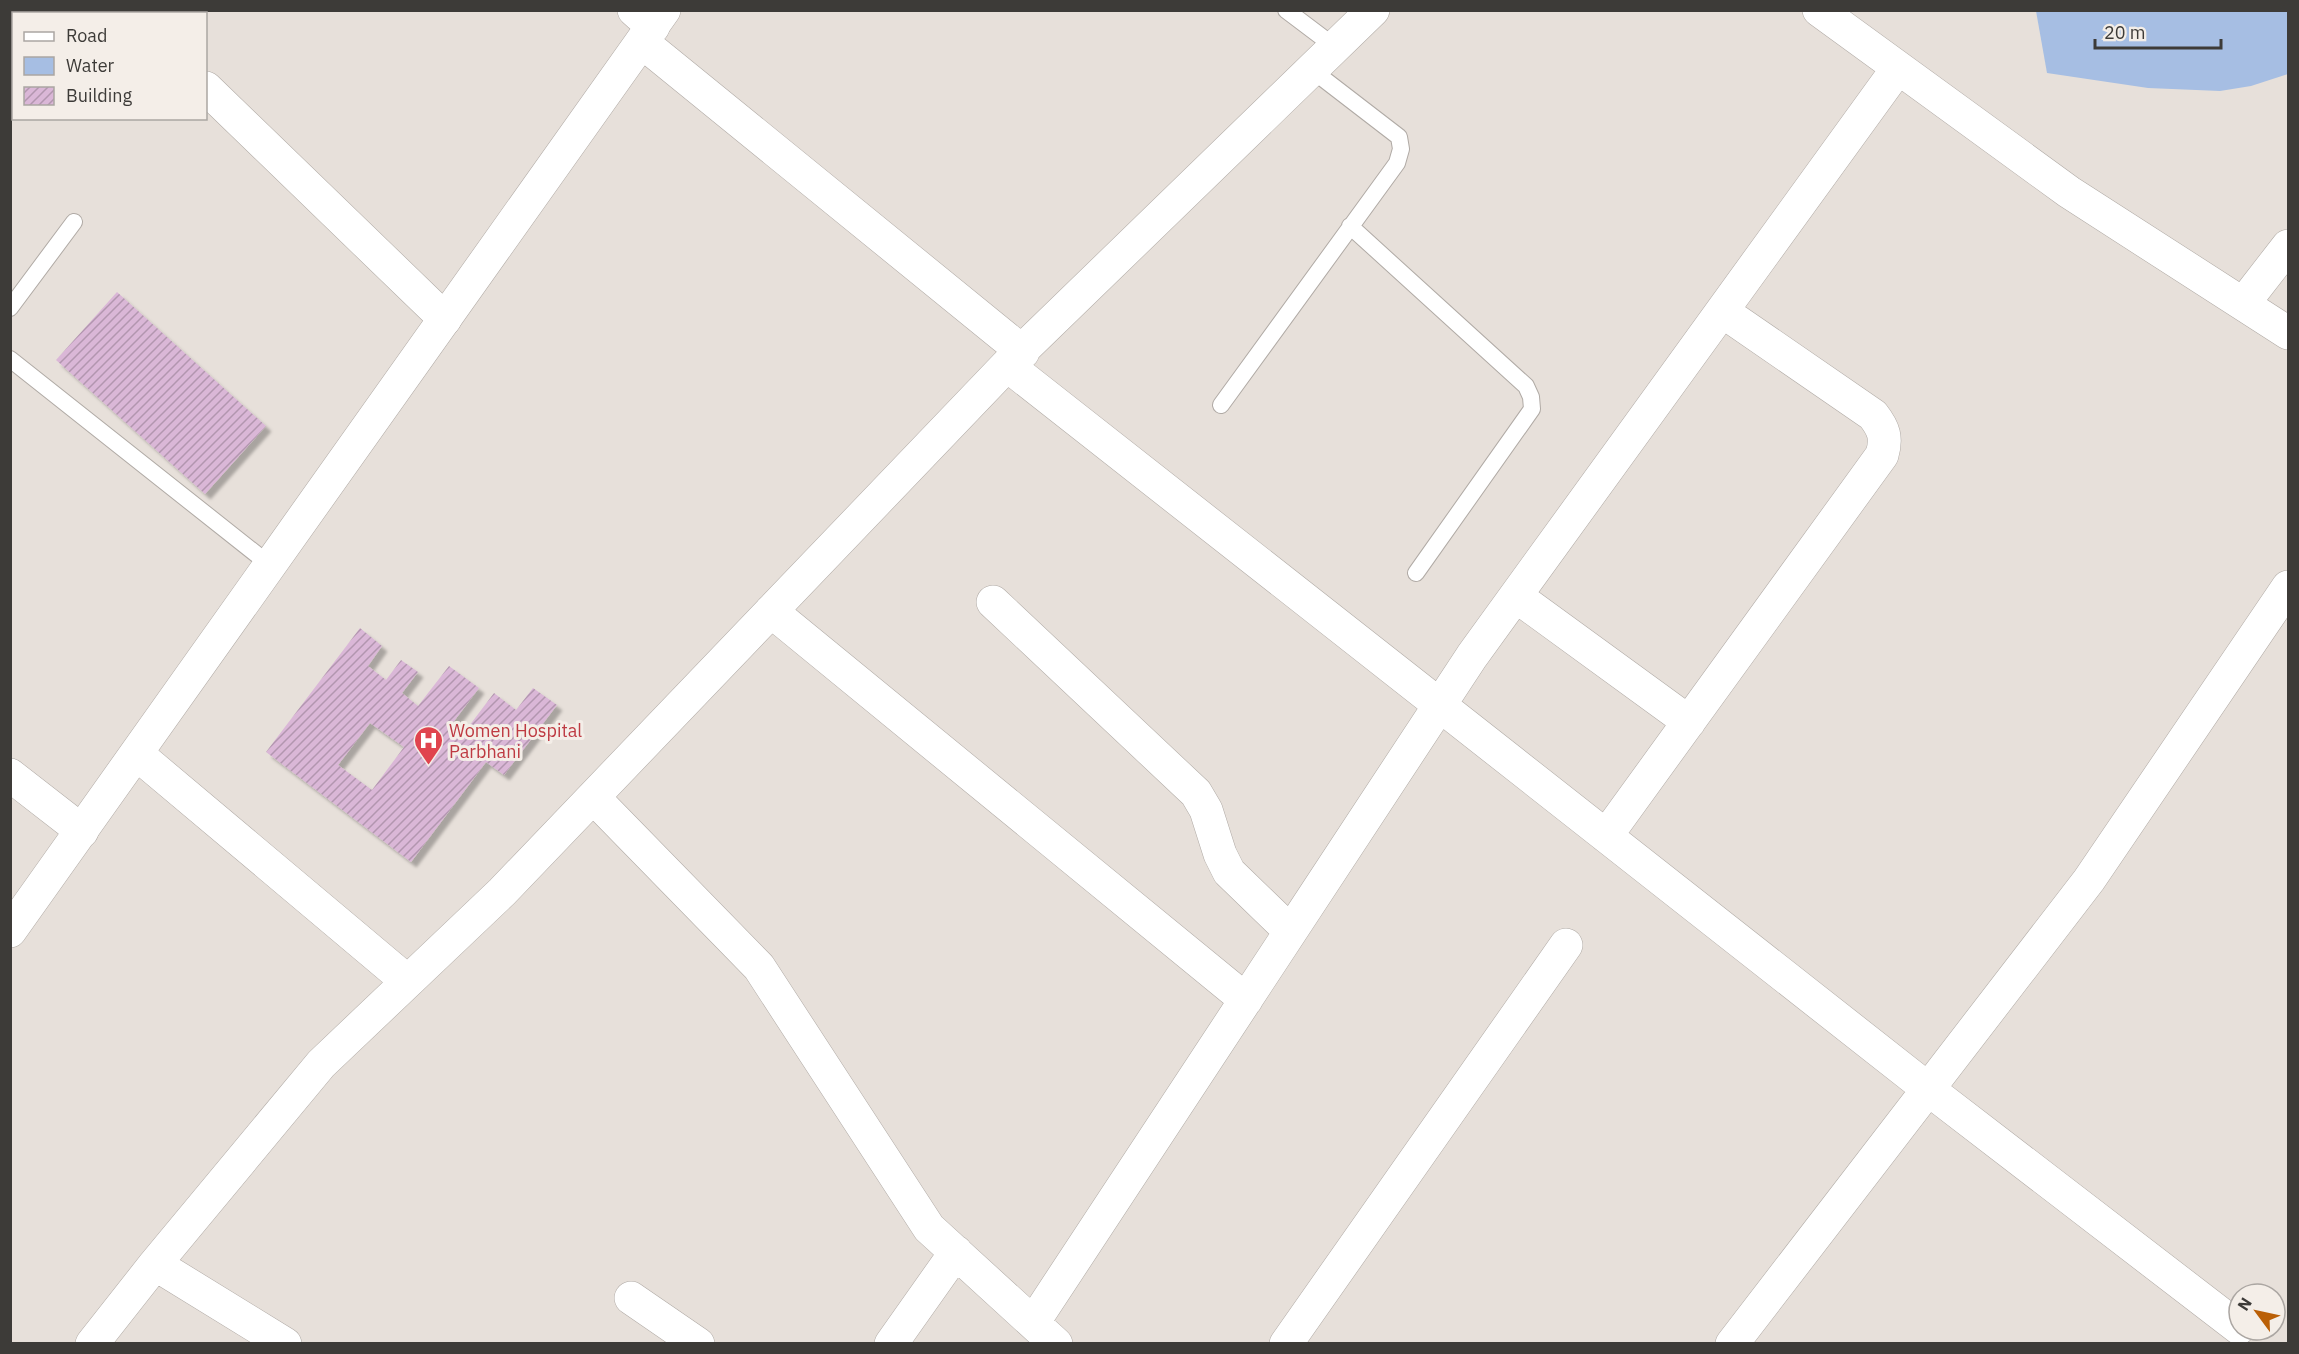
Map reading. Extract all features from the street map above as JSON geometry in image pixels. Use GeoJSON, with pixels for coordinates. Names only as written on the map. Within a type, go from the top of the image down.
{"type":"FeatureCollection","features":[{"type":"Feature","properties":{"kind":"street"},"geometry":{"type":"LineString","coordinates":[[92,1344],[155,1264],[321,1064],[502,892],[1015,358],[1373,10]]}},
{"type":"Feature","properties":{"kind":"street"},"geometry":{"type":"LineString","coordinates":[[1818,10],[2069,192],[2289,333]]}},
{"type":"Feature","properties":{"kind":"street"},"geometry":{"type":"LineString","coordinates":[[10,931],[445,319],[648,22],[1015,358],[1440,705],[1928,1089],[2227,1319]]}},
{"type":"Feature","properties":{"kind":"street"},"geometry":{"type":"LineString","coordinates":[[593,797],[759,967],[929,1228],[1044,1333],[1246,1000],[1440,705],[1516,596],[1898,68]]}},
{"type":"Feature","properties":{"kind":"street"},"geometry":{"type":"LineString","coordinates":[[207,89],[445,319]]}},
{"type":"Feature","properties":{"kind":"street"},"geometry":{"type":"LineString","coordinates":[[2243,304],[2289,246]]}},
{"type":"Feature","properties":{"kind":"street"},"geometry":{"type":"LineString","coordinates":[[1606,836],[1882,455],[1885,445],[1882,426],[1873,415],[1722,311]]}},
{"type":"Feature","properties":{"kind":"street"},"geometry":{"type":"LineString","coordinates":[[1732,1344],[2089,880],[2289,587]]}},
{"type":"Feature","properties":{"kind":"street"},"geometry":{"type":"LineString","coordinates":[[1516,596],[1689,722]]}},
{"type":"Feature","properties":{"kind":"street"},"geometry":{"type":"LineString","coordinates":[[993,602],[1196,793],[1206,810],[1220,854],[1229,872],[1290,931]]}},
{"type":"Feature","properties":{"kind":"street"},"geometry":{"type":"LineString","coordinates":[[771,611],[1246,1000]]}},
{"type":"Feature","properties":{"kind":"street"},"geometry":{"type":"LineString","coordinates":[[137,754],[407,981]]}},
{"type":"Feature","properties":{"kind":"street"},"geometry":{"type":"LineString","coordinates":[[10,775],[82,831]]}},
{"type":"Feature","properties":{"kind":"street"},"geometry":{"type":"LineString","coordinates":[[1286,1344],[1566,945]]}},
{"type":"Feature","properties":{"kind":"street"},"geometry":{"type":"LineString","coordinates":[[891,1344],[956,1252]]}},
{"type":"Feature","properties":{"kind":"street"},"geometry":{"type":"LineString","coordinates":[[155,1264],[285,1344]]}},
{"type":"Feature","properties":{"kind":"street"},"geometry":{"type":"LineString","coordinates":[[631,1298],[698,1344]]}},
{"type":"Feature","properties":{"kind":"lane"},"geometry":{"type":"LineString","coordinates":[[1286,10],[1335,47]]}},
{"type":"Feature","properties":{"kind":"lane"},"geometry":{"type":"LineString","coordinates":[[1221,405],[1396,163],[1401,149],[1399,137],[1312,70]]}},
{"type":"Feature","properties":{"kind":"lane"},"geometry":{"type":"LineString","coordinates":[[10,308],[74,222]]}},
{"type":"Feature","properties":{"kind":"lane"},"geometry":{"type":"LineString","coordinates":[[1350,226],[1526,386],[1531,397],[1532,409],[1416,573]]}},
{"type":"Feature","properties":{"kind":"lane"},"geometry":{"type":"LineString","coordinates":[[10,359],[270,565]]}},
{"type":"Feature","properties":{"kind":"water"},"geometry":{"type":"Polygon","coordinates":[[[2036,11],[2288,11],[2288,74],[2251,86],[2220,91],[2148,88],[2047,73],[2036,11]]]}},
{"type":"Feature","properties":{"kind":"building"},"geometry":{"type":"Polygon","coordinates":[[[117,292],[266,426],[205,494],[56,360],[117,292]]]}},
{"type":"Feature","properties":{"kind":"building"},"geometry":{"type":"Polygon","coordinates":[[[360,628],[382,646],[368,666],[386,680],[401,660],[418,672],[402,693],[418,706],[449,666],[479,688],[448,729],[460,738],[494,693],[516,710],[533,688],[557,705],[504,775],[486,762],[411,862],[266,752],[360,628]],[[370,723],[338,765],[372,790],[404,747],[370,723]]]}},
{"type":"Feature","properties":{"kind":"place","name":"Women Hospital Parbhani"},"geometry":{"type":"Point","coordinates":[428,766]}}]}
